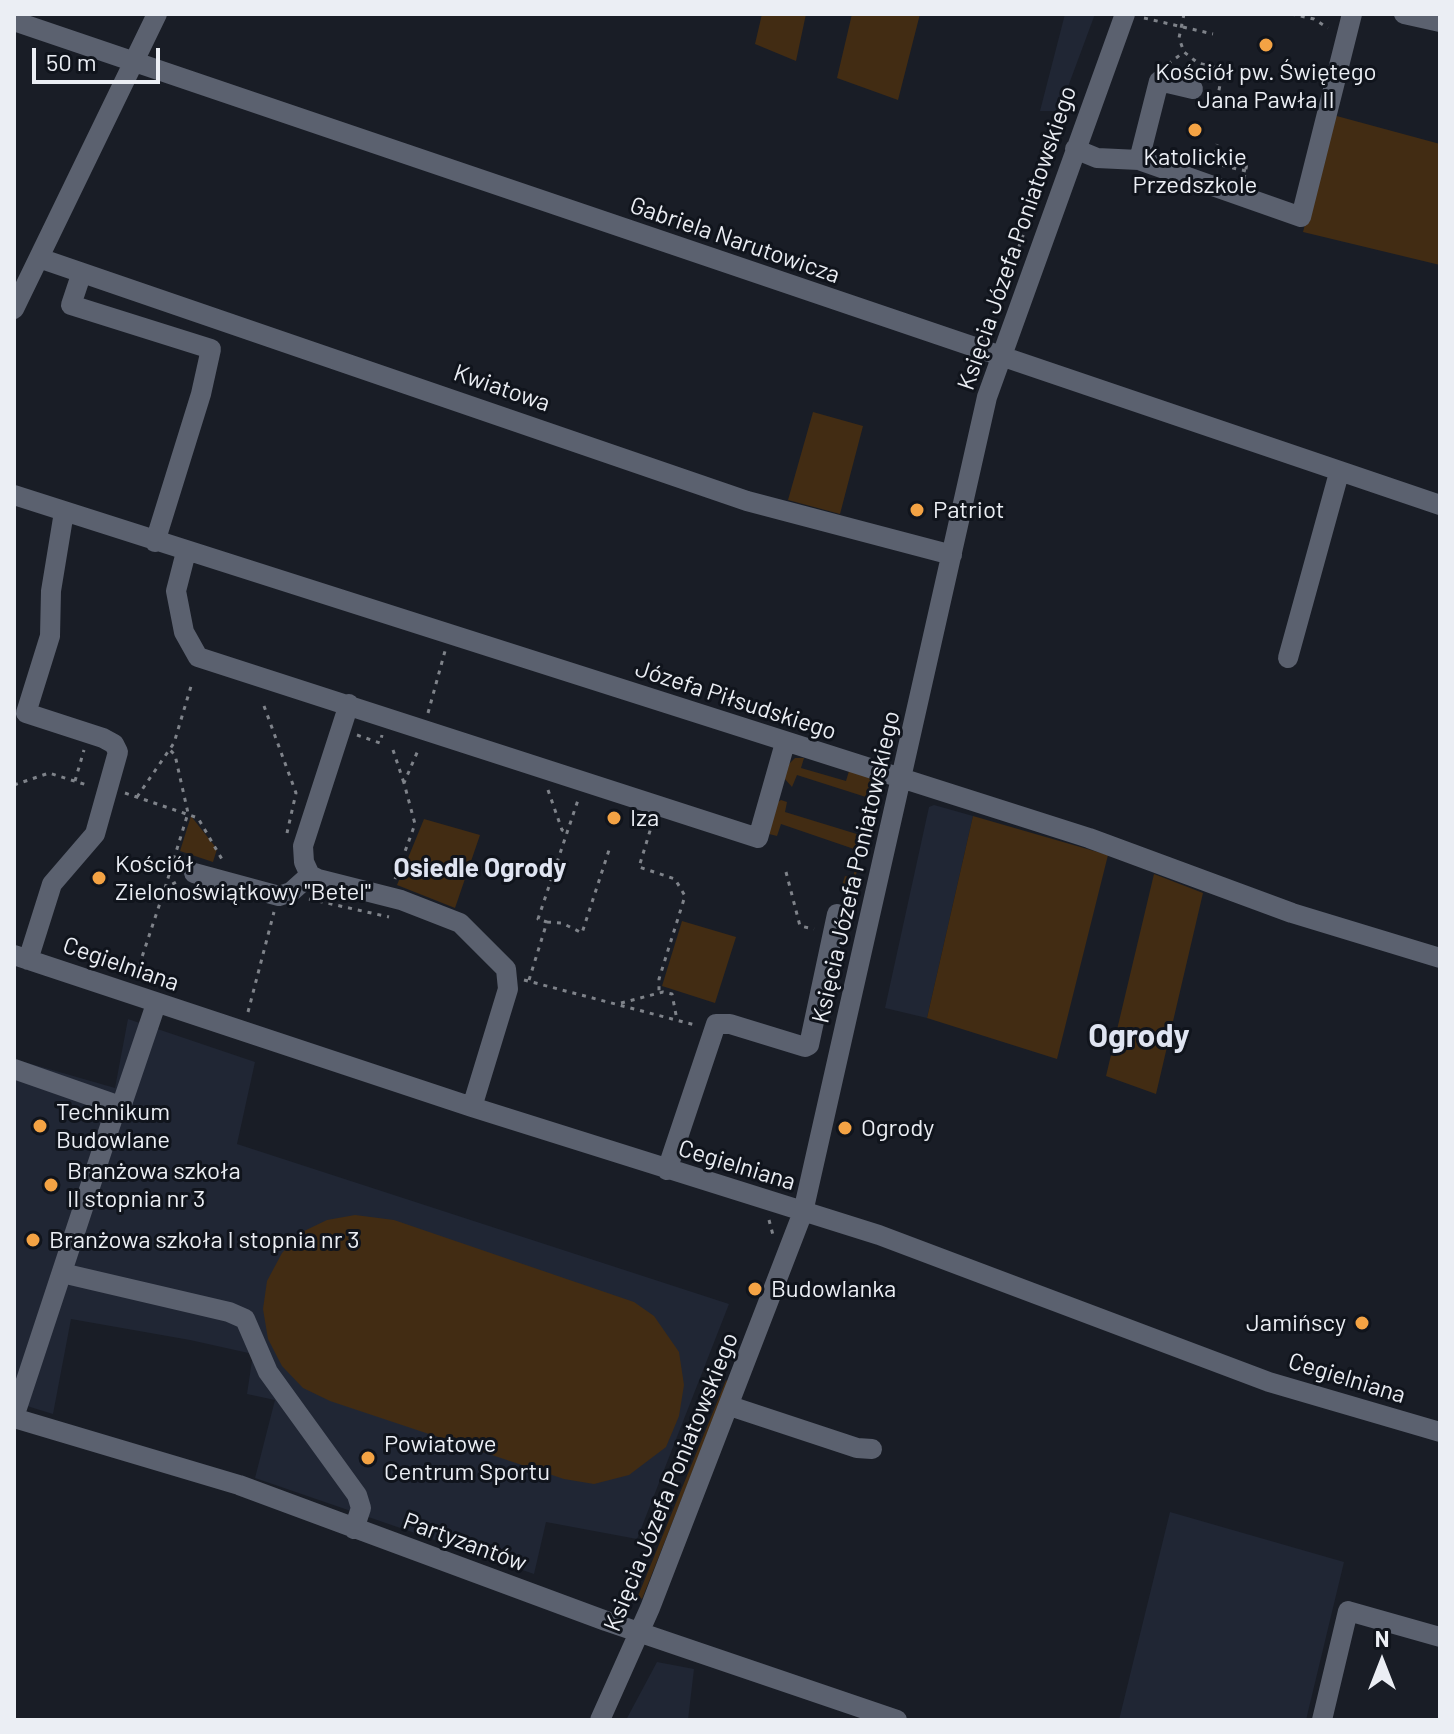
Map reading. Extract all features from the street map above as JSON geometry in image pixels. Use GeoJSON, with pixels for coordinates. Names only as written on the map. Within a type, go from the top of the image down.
{"type":"FeatureCollection","features":[{"type":"Feature","properties":{"kind":"street"},"geometry":{"type":"LineString","coordinates":[[14,309],[157,14]]}},
{"type":"Feature","properties":{"kind":"street"},"geometry":{"type":"LineString","coordinates":[[1075,149],[1097,158],[1139,160],[1301,217],[1352,14]]}},
{"type":"Feature","properties":{"kind":"street"},"geometry":{"type":"LineString","coordinates":[[1404,14],[1440,22]]}},
{"type":"Feature","properties":{"kind":"street","name":"Księcia Józefa Poniatowskiego"},"geometry":{"type":"LineString","coordinates":[[600,1720],[639,1633],[730,1406],[803,1212],[999,357],[1075,149],[1134,16]]}},
{"type":"Feature","properties":{"kind":"street","name":"Gabriela Narutowicza"},"geometry":{"type":"LineString","coordinates":[[14,21],[1440,505]]}},
{"type":"Feature","properties":{"kind":"street"},"geometry":{"type":"LineString","coordinates":[[1139,160],[1159,81],[1194,80]]}},
{"type":"Feature","properties":{"kind":"street","name":"Kwiatowa"},"geometry":{"type":"LineString","coordinates":[[39,258],[81,275],[237,324],[747,501],[952,555]]}},
{"type":"Feature","properties":{"kind":"street"},"geometry":{"type":"LineString","coordinates":[[81,275],[71,305],[211,349],[201,394],[155,542]]}},
{"type":"Feature","properties":{"kind":"street"},"geometry":{"type":"LineString","coordinates":[[1288,658],[1339,473]]}},
{"type":"Feature","properties":{"kind":"street","name":"Józefa Piłsudskiego"},"geometry":{"type":"LineString","coordinates":[[14,495],[1117,847],[1292,913],[1440,958]]}},
{"type":"Feature","properties":{"kind":"street"},"geometry":{"type":"LineString","coordinates":[[21,958],[52,884],[95,834],[117,757],[114,744],[26,713],[50,636],[51,591],[64,512]]}},
{"type":"Feature","properties":{"kind":"street"},"geometry":{"type":"LineString","coordinates":[[186,552],[176,591],[184,632],[195,655],[758,838],[785,743]]}},
{"type":"Feature","properties":{"kind":"street"},"geometry":{"type":"LineString","coordinates":[[310,875],[302,856],[305,840],[349,704]]}},
{"type":"Feature","properties":{"kind":"street"},"geometry":{"type":"LineString","coordinates":[[194,873],[279,896],[291,892],[310,875]]}},
{"type":"Feature","properties":{"kind":"street"},"geometry":{"type":"LineString","coordinates":[[310,875],[391,898],[460,923],[499,960],[508,979],[472,1107]]}},
{"type":"Feature","properties":{"kind":"street"},"geometry":{"type":"LineString","coordinates":[[667,1170],[713,1030],[719,1022],[805,1047],[809,1045],[837,914]]}},
{"type":"Feature","properties":{"kind":"street","name":"Cegielniana"},"geometry":{"type":"LineString","coordinates":[[21,958],[472,1107],[908,1246],[1269,1382],[1440,1432]]}},
{"type":"Feature","properties":{"kind":"street"},"geometry":{"type":"LineString","coordinates":[[14,1069],[121,1107],[156,1004]]}},
{"type":"Feature","properties":{"kind":"street"},"geometry":{"type":"LineString","coordinates":[[14,1418],[117,1105]]}},
{"type":"Feature","properties":{"kind":"street"},"geometry":{"type":"LineString","coordinates":[[62,1273],[229,1312],[245,1319],[268,1372],[357,1495],[361,1508],[354,1529]]}},
{"type":"Feature","properties":{"kind":"street"},"geometry":{"type":"LineString","coordinates":[[730,1406],[857,1448],[872,1449]]}},
{"type":"Feature","properties":{"kind":"street","name":"Partyzantów"},"geometry":{"type":"LineString","coordinates":[[14,1418],[185,1467],[639,1633],[897,1720]]}},
{"type":"Feature","properties":{"kind":"street"},"geometry":{"type":"LineString","coordinates":[[1322,1720],[1348,1611],[1440,1637]]}},
{"type":"Feature","properties":{"kind":"path"},"geometry":{"type":"LineString","coordinates":[[1184,14],[1179,26],[1184,52],[1198,63],[1253,77]]}},
{"type":"Feature","properties":{"kind":"path"},"geometry":{"type":"LineString","coordinates":[[1291,14],[1314,19],[1346,40]]}},
{"type":"Feature","properties":{"kind":"path"},"geometry":{"type":"LineString","coordinates":[[1134,16],[1213,34]]}},
{"type":"Feature","properties":{"kind":"path"},"geometry":{"type":"LineString","coordinates":[[1166,65],[1184,52]]}},
{"type":"Feature","properties":{"kind":"path"},"geometry":{"type":"LineString","coordinates":[[1194,80],[1198,63]]}},
{"type":"Feature","properties":{"kind":"path"},"geometry":{"type":"LineString","coordinates":[[1217,100],[1223,70]]}},
{"type":"Feature","properties":{"kind":"path"},"geometry":{"type":"LineString","coordinates":[[1213,164],[1217,144]]}},
{"type":"Feature","properties":{"kind":"path"},"geometry":{"type":"LineString","coordinates":[[978,335],[993,318],[1054,152]]}},
{"type":"Feature","properties":{"kind":"path"},"geometry":{"type":"LineString","coordinates":[[404,783],[424,729],[449,636]]}},
{"type":"Feature","properties":{"kind":"path"},"geometry":{"type":"LineString","coordinates":[[137,797],[170,750],[192,683]]}},
{"type":"Feature","properties":{"kind":"path"},"geometry":{"type":"LineString","coordinates":[[264,706],[296,793],[284,832],[305,840]]}},
{"type":"Feature","properties":{"kind":"path"},"geometry":{"type":"LineString","coordinates":[[357,735],[380,743],[383,728]]}},
{"type":"Feature","properties":{"kind":"path"},"geometry":{"type":"LineString","coordinates":[[75,781],[90,734]]}},
{"type":"Feature","properties":{"kind":"path"},"geometry":{"type":"LineString","coordinates":[[136,975],[188,813],[175,755],[170,750]]}},
{"type":"Feature","properties":{"kind":"path"},"geometry":{"type":"LineString","coordinates":[[298,897],[388,920],[391,898],[415,824],[393,750]]}},
{"type":"Feature","properties":{"kind":"path"},"geometry":{"type":"LineString","coordinates":[[546,782],[562,830],[567,832]]}},
{"type":"Feature","properties":{"kind":"path"},"geometry":{"type":"LineString","coordinates":[[580,794],[538,919],[562,923],[582,933],[610,847]]}},
{"type":"Feature","properties":{"kind":"path"},"geometry":{"type":"LineString","coordinates":[[188,813],[206,825],[237,884]]}},
{"type":"Feature","properties":{"kind":"path"},"geometry":{"type":"LineString","coordinates":[[654,818],[639,867],[675,879],[685,896],[659,979],[659,994]]}},
{"type":"Feature","properties":{"kind":"path"},"geometry":{"type":"LineString","coordinates":[[635,856],[642,858]]}},
{"type":"Feature","properties":{"kind":"path"},"geometry":{"type":"LineString","coordinates":[[786,872],[800,926],[818,930]]}},
{"type":"Feature","properties":{"kind":"path"},"geometry":{"type":"LineString","coordinates":[[165,888],[194,873]]}},
{"type":"Feature","properties":{"kind":"path"},"geometry":{"type":"LineString","coordinates":[[248,1012],[276,905]]}},
{"type":"Feature","properties":{"kind":"path"},"geometry":{"type":"LineString","coordinates":[[562,923],[564,916]]}},
{"type":"Feature","properties":{"kind":"path"},"geometry":{"type":"LineString","coordinates":[[529,980],[547,922]]}},
{"type":"Feature","properties":{"kind":"path"},"geometry":{"type":"LineString","coordinates":[[508,979],[529,980],[713,1030]]}},
{"type":"Feature","properties":{"kind":"path"},"geometry":{"type":"LineString","coordinates":[[618,1004],[672,994],[677,1020]]}},
{"type":"Feature","properties":{"kind":"shaded area"},"geometry":{"type":"Polygon","coordinates":[[[762,14],[806,14],[796,61],[755,44],[762,14]]]}},
{"type":"Feature","properties":{"kind":"shaded area"},"geometry":{"type":"Polygon","coordinates":[[[852,14],[920,14],[898,100],[837,78],[852,14]]]}},
{"type":"Feature","properties":{"kind":"shaded area"},"geometry":{"type":"Polygon","coordinates":[[[1065,14],[1095,14],[1059,111],[1040,111],[1065,14]]]}},
{"type":"Feature","properties":{"kind":"shaded area"},"geometry":{"type":"Polygon","coordinates":[[[1333,115],[1440,144],[1440,265],[1303,232],[1333,115]]]}},
{"type":"Feature","properties":{"kind":"shaded area"},"geometry":{"type":"Polygon","coordinates":[[[813,412],[863,426],[840,514],[788,500],[813,412]]]}},
{"type":"Feature","properties":{"kind":"shaded area"},"geometry":{"type":"Polygon","coordinates":[[[795,758],[804,758],[801,768],[846,781],[849,771],[878,780],[852,892],[841,888],[845,876],[853,878],[856,863],[851,861],[854,849],[781,824],[777,836],[769,834],[775,804],[781,800],[787,802],[785,812],[860,835],[869,798],[797,775],[792,787],[784,778],[787,766],[795,758]]]}},
{"type":"Feature","properties":{"kind":"shaded area"},"geometry":{"type":"Polygon","coordinates":[[[934,805],[973,816],[927,1018],[885,1008],[929,807],[934,805]]]}},
{"type":"Feature","properties":{"kind":"shaded area"},"geometry":{"type":"Polygon","coordinates":[[[191,816],[217,849],[213,862],[180,851],[191,816]]]}},
{"type":"Feature","properties":{"kind":"shaded area"},"geometry":{"type":"Polygon","coordinates":[[[973,816],[1108,855],[1057,1059],[927,1018],[973,816]]]}},
{"type":"Feature","properties":{"kind":"shaded area"},"geometry":{"type":"Polygon","coordinates":[[[424,819],[480,835],[455,908],[397,885],[424,819]]]}},
{"type":"Feature","properties":{"kind":"shaded area"},"geometry":{"type":"Polygon","coordinates":[[[1154,874],[1203,893],[1156,1094],[1106,1076],[1154,874]]]}},
{"type":"Feature","properties":{"kind":"shaded area"},"geometry":{"type":"Polygon","coordinates":[[[682,921],[736,937],[715,1003],[662,986],[682,921]]]}},
{"type":"Feature","properties":{"kind":"shaded area"},"geometry":{"type":"Polygon","coordinates":[[[128,1019],[255,1062],[237,1144],[729,1304],[637,1539],[546,1522],[534,1574],[255,1478],[275,1400],[247,1394],[253,1354],[190,1340],[71,1319],[53,1414],[14,1402],[14,1059],[115,1088],[128,1019]]]}},
{"type":"Feature","properties":{"kind":"shaded area"},"geometry":{"type":"Polygon","coordinates":[[[355,1215],[394,1220],[634,1302],[654,1316],[679,1352],[684,1385],[679,1416],[666,1447],[629,1475],[594,1484],[564,1479],[330,1401],[303,1388],[282,1366],[268,1339],[263,1309],[267,1281],[282,1253],[302,1232],[327,1220],[355,1215]]]}},
{"type":"Feature","properties":{"kind":"shaded area"},"geometry":{"type":"Polygon","coordinates":[[[726,1380],[728,1382],[642,1599],[638,1596],[726,1380]]]}},
{"type":"Feature","properties":{"kind":"shaded area"},"geometry":{"type":"Polygon","coordinates":[[[1170,1512],[1344,1562],[1306,1720],[1119,1720],[1170,1512]]]}},
{"type":"Feature","properties":{"kind":"shaded area"},"geometry":{"type":"Polygon","coordinates":[[[657,1662],[694,1669],[688,1720],[626,1720],[657,1662]]]}},
{"type":"Feature","properties":{"kind":"place","name":"Kościół pw. Świętego Jana Pawła II"},"geometry":{"type":"Point","coordinates":[1266,45]}},
{"type":"Feature","properties":{"kind":"place","name":"Katolickie Przedszkole"},"geometry":{"type":"Point","coordinates":[1195,130]}},
{"type":"Feature","properties":{"kind":"place","name":"Patriot"},"geometry":{"type":"Point","coordinates":[917,510]}},
{"type":"Feature","properties":{"kind":"place","name":"Iza"},"geometry":{"type":"Point","coordinates":[614,818]}},
{"type":"Feature","properties":{"kind":"place","name":"Kościół Zielonoświątkowy \"Betel\""},"geometry":{"type":"Point","coordinates":[99,878]}},
{"type":"Feature","properties":{"kind":"place","name":"Technikum Budowlane"},"geometry":{"type":"Point","coordinates":[40,1126]}},
{"type":"Feature","properties":{"kind":"place","name":"Ogrody"},"geometry":{"type":"Point","coordinates":[845,1128]}},
{"type":"Feature","properties":{"kind":"place","name":"Branżowa szkoła II stopnia nr 3"},"geometry":{"type":"Point","coordinates":[51,1185]}},
{"type":"Feature","properties":{"kind":"place","name":"Branżowa szkoła I stopnia nr 3"},"geometry":{"type":"Point","coordinates":[33,1240]}},
{"type":"Feature","properties":{"kind":"place","name":"Budowlanka"},"geometry":{"type":"Point","coordinates":[755,1289]}},
{"type":"Feature","properties":{"kind":"place","name":"Jamińscy"},"geometry":{"type":"Point","coordinates":[1362,1323]}},
{"type":"Feature","properties":{"kind":"place","name":"Powiatowe Centrum Sportu"},"geometry":{"type":"Point","coordinates":[368,1458]}},
{"type":"Feature","properties":{"kind":"district","name":"Osiedle Ogrody"},"geometry":{"type":"Point","coordinates":[480,868]}},
{"type":"Feature","properties":{"kind":"district","name":"Ogrody"},"geometry":{"type":"Point","coordinates":[1139,1036]}}]}
